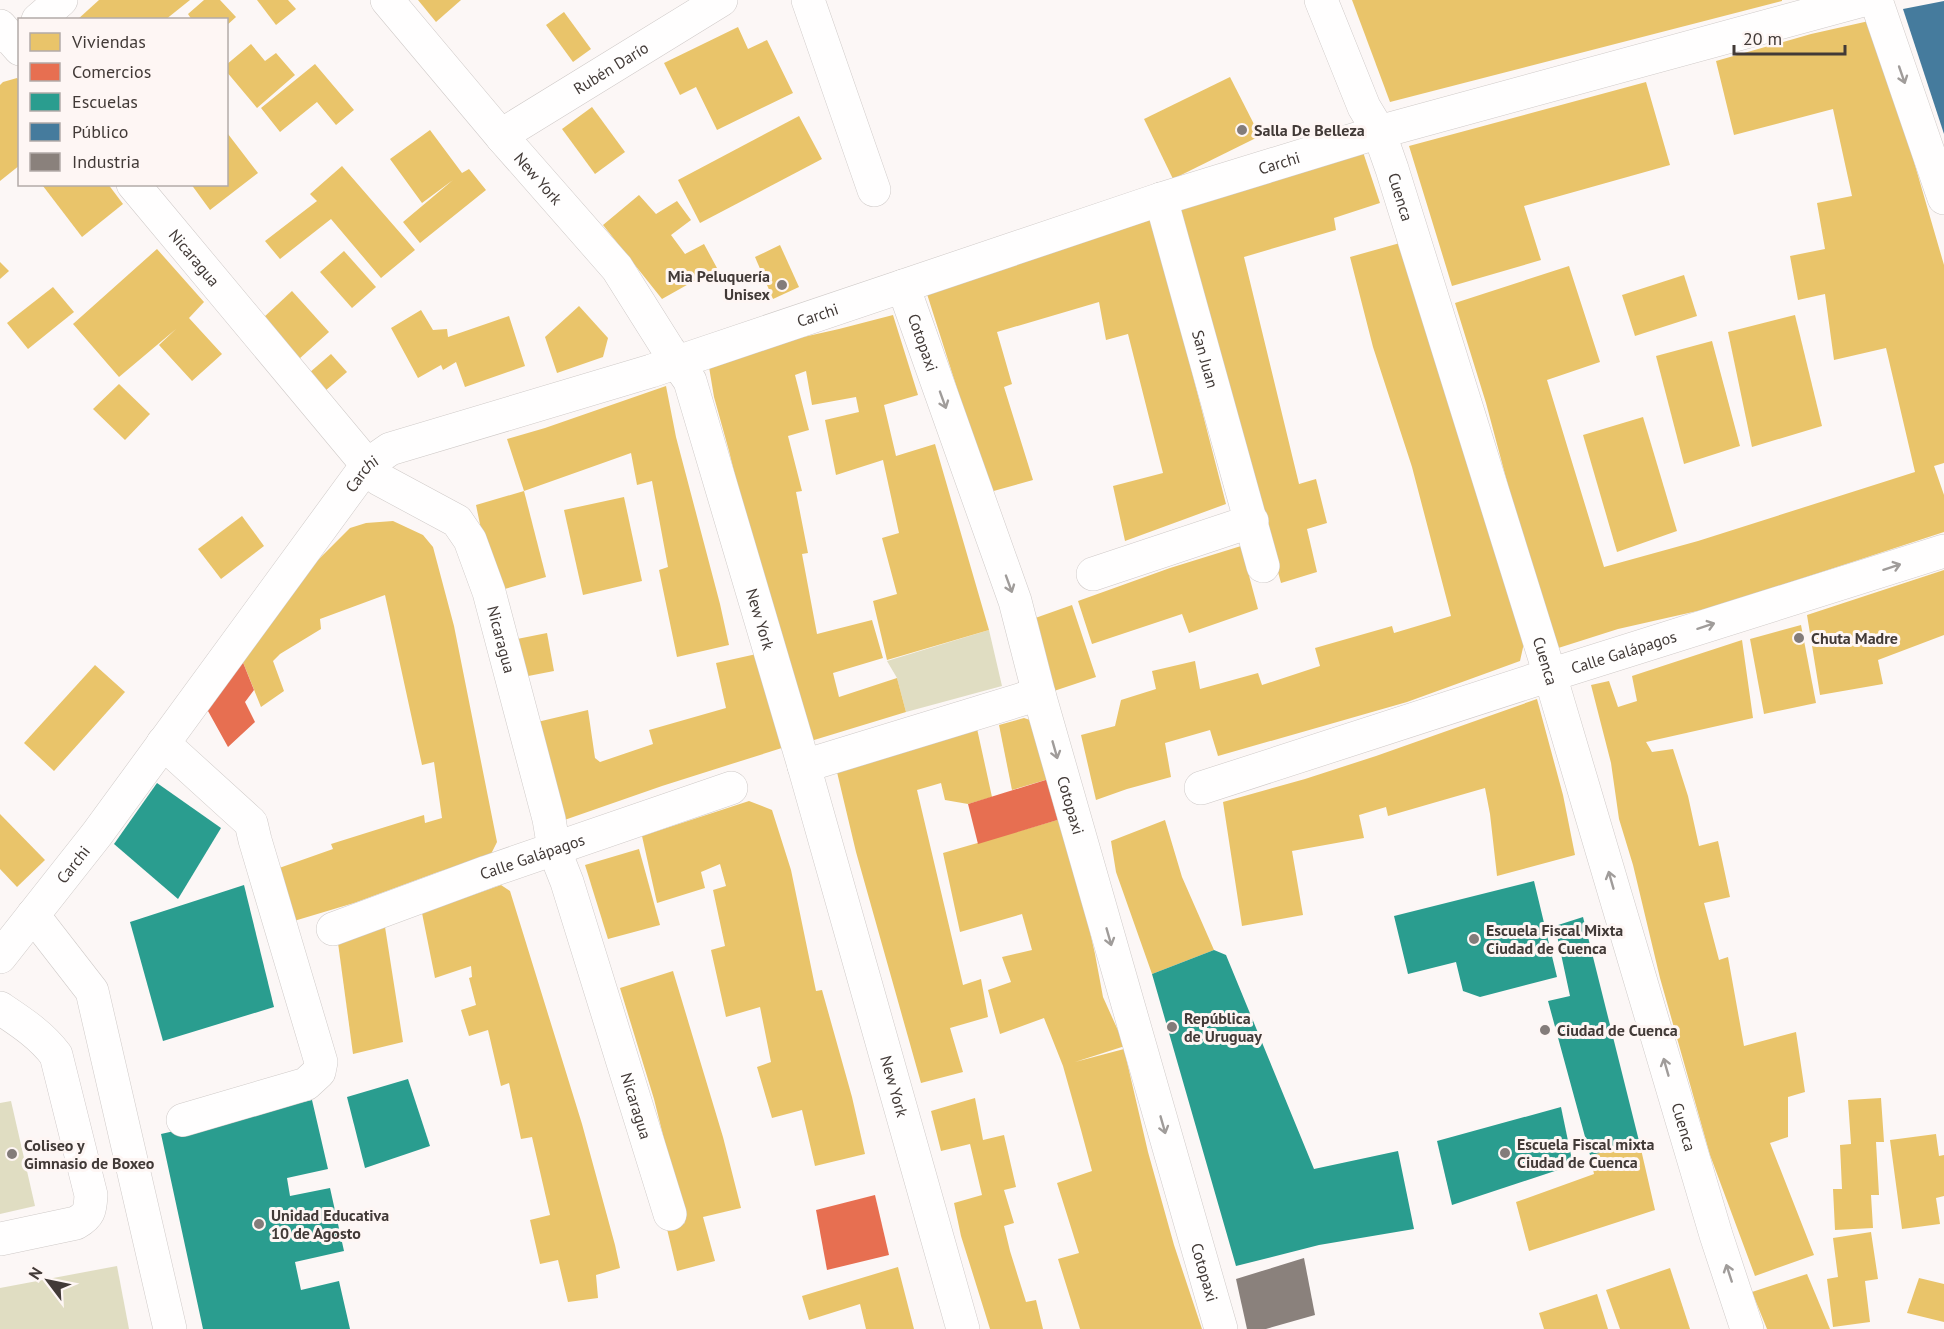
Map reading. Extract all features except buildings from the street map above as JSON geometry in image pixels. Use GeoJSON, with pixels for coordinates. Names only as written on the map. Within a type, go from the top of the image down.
{"type":"FeatureCollection","features":[{"type":"Feature","properties":{"kind":"street"},"geometry":{"type":"LineString","coordinates":[[40,18],[61,0]]}},
{"type":"Feature","properties":{"kind":"street","name":"New York"},"geometry":{"type":"LineString","coordinates":[[387,0],[502,137],[617,268],[690,381],[804,766],[963,1329]]}},
{"type":"Feature","properties":{"kind":"street","name":"Rubén Darío"},"geometry":{"type":"LineString","coordinates":[[502,137],[721,0]]}},
{"type":"Feature","properties":{"kind":"street"},"geometry":{"type":"LineString","coordinates":[[808,0],[874,190]]}},
{"type":"Feature","properties":{"kind":"street","name":"Cuenca"},"geometry":{"type":"LineString","coordinates":[[1321,0],[1364,107],[1379,132],[1392,169],[1550,675],[1716,1234],[1747,1329]]}},
{"type":"Feature","properties":{"kind":"street","name":"Carchi"},"geometry":{"type":"LineString","coordinates":[[0,957],[97,834],[367,465],[390,449],[676,362],[1161,199],[1379,132],[1863,0]]}},
{"type":"Feature","properties":{"kind":"street"},"geometry":{"type":"LineString","coordinates":[[1876,0],[1944,198]]}},
{"type":"Feature","properties":{"kind":"street","name":"Nicaragua"},"geometry":{"type":"LineString","coordinates":[[134,186],[379,479],[458,521],[470,540],[489,592],[555,849],[670,1214]]}},
{"type":"Feature","properties":{"kind":"street","name":"San Juan"},"geometry":{"type":"LineString","coordinates":[[1161,199],[1263,566]]}},
{"type":"Feature","properties":{"kind":"street","name":"Cotopaxi"},"geometry":{"type":"LineString","coordinates":[[903,286],[1015,601],[1038,694],[1221,1329]]}},
{"type":"Feature","properties":{"kind":"street"},"geometry":{"type":"LineString","coordinates":[[1093,574],[1252,521]]}},
{"type":"Feature","properties":{"kind":"street","name":"Calle Galápagos"},"geometry":{"type":"LineString","coordinates":[[1201,788],[1944,551]]}},
{"type":"Feature","properties":{"kind":"street"},"geometry":{"type":"LineString","coordinates":[[804,766],[1038,694]]}},
{"type":"Feature","properties":{"kind":"street"},"geometry":{"type":"LineString","coordinates":[[163,743],[243,815],[253,827],[321,1062],[319,1072],[306,1084],[183,1120]]}},
{"type":"Feature","properties":{"kind":"street","name":"Calle Galápagos"},"geometry":{"type":"LineString","coordinates":[[333,928],[731,788]]}},
{"type":"Feature","properties":{"kind":"street"},"geometry":{"type":"LineString","coordinates":[[33,915],[92,991],[170,1329]]}},
{"type":"Feature","properties":{"kind":"street"},"geometry":{"type":"LineString","coordinates":[[0,1008],[46,1041],[56,1055],[91,1195],[90,1209],[85,1218],[76,1223],[0,1239]]}},
{"type":"Feature","properties":{"kind":"shaded area"},"geometry":{"type":"Polygon","coordinates":[[[989,630],[1002,686],[906,712],[897,678],[887,661],[989,630]]]}},
{"type":"Feature","properties":{"kind":"shaded area","name":"Coliseo y Gimnasio de Boxeo"},"geometry":{"type":"Polygon","coordinates":[[[11,1101],[35,1206],[0,1214],[0,1103],[11,1101]]]}},
{"type":"Feature","properties":{"kind":"shaded area"},"geometry":{"type":"Polygon","coordinates":[[[117,1266],[129,1329],[0,1329],[0,1288],[117,1266]]]}},
{"type":"Feature","properties":{"kind":"place","name":"Salla De Belleza"},"geometry":{"type":"Point","coordinates":[1242,130]}},
{"type":"Feature","properties":{"kind":"place","name":"Mia Peluquería Unisex"},"geometry":{"type":"Point","coordinates":[782,285]}},
{"type":"Feature","properties":{"kind":"place","name":"Chuta Madre"},"geometry":{"type":"Point","coordinates":[1799,638]}},
{"type":"Feature","properties":{"kind":"place","name":"Escuela Fiscal Mixta Ciudad de Cuenca"},"geometry":{"type":"Point","coordinates":[1474,939]}},
{"type":"Feature","properties":{"kind":"place","name":"República de Uruguay"},"geometry":{"type":"Point","coordinates":[1172,1027]}},
{"type":"Feature","properties":{"kind":"place","name":"Ciudad de Cuenca"},"geometry":{"type":"Point","coordinates":[1545,1030]}},
{"type":"Feature","properties":{"kind":"place","name":"Escuela Fiscal mixta Ciudad de Cuenca"},"geometry":{"type":"Point","coordinates":[1505,1153]}},
{"type":"Feature","properties":{"kind":"place","name":"Coliseo y Gimnasio de Boxeo"},"geometry":{"type":"Point","coordinates":[12,1154]}},
{"type":"Feature","properties":{"kind":"place","name":"Unidad Educativa 10 de Agosto"},"geometry":{"type":"Point","coordinates":[259,1224]}}]}
